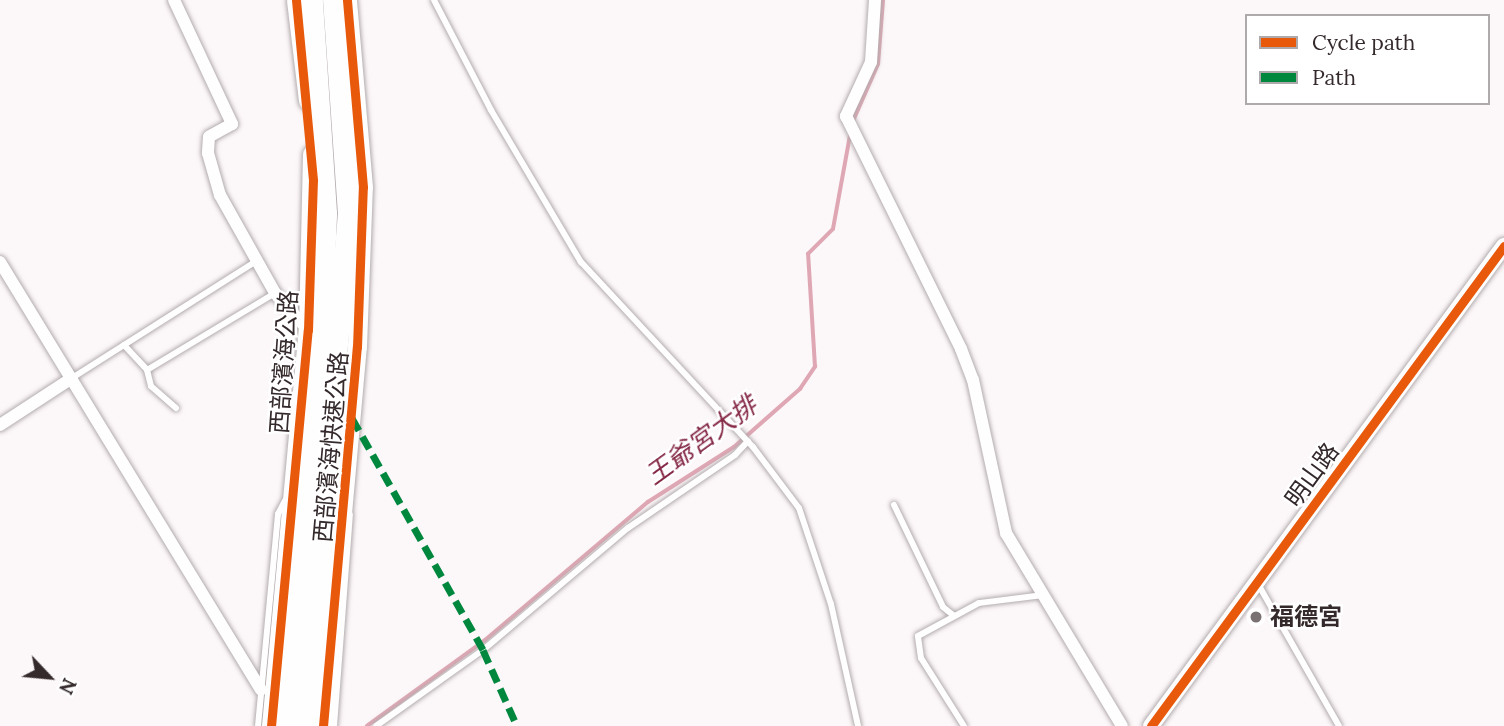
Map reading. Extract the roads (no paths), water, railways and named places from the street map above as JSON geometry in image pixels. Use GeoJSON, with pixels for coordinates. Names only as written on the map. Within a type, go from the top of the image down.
{"type":"FeatureCollection","features":[{"type":"Feature","properties":{"kind":"highway","name":"西部濱海快速公路"},"geometry":{"type":"LineString","coordinates":[[285,726],[321,329],[326,213],[312,0]]}},
{"type":"Feature","properties":{"kind":"highway","name":"西部濱海快速公路"},"geometry":{"type":"LineString","coordinates":[[305,726],[348,213],[332,0]]}},
{"type":"Feature","properties":{"kind":"main road","name":"西部濱海公路"},"geometry":{"type":"LineString","coordinates":[[271,726],[308,330],[313,180],[296,0]]}},
{"type":"Feature","properties":{"kind":"main road"},"geometry":{"type":"LineString","coordinates":[[323,726],[345,482],[363,187],[347,0]]}},
{"type":"Feature","properties":{"kind":"street"},"geometry":{"type":"LineString","coordinates":[[174,0],[232,124],[209,137],[208,153],[220,195],[255,262],[275,293],[308,330]]}},
{"type":"Feature","properties":{"kind":"street"},"geometry":{"type":"LineString","coordinates":[[875,0],[871,62],[846,116],[961,349],[973,380],[1006,533],[1122,726]]}},
{"type":"Feature","properties":{"kind":"street","name":"明山路"},"geometry":{"type":"LineString","coordinates":[[1151,726],[1504,246]]}},
{"type":"Feature","properties":{"kind":"street"},"geometry":{"type":"LineString","coordinates":[[0,262],[261,690]]}},
{"type":"Feature","properties":{"kind":"street"},"geometry":{"type":"LineString","coordinates":[[0,425],[72,378]]}},
{"type":"Feature","properties":{"kind":"lane"},"geometry":{"type":"LineString","coordinates":[[433,0],[491,110],[581,262],[741,433],[799,508],[831,604],[858,726]]}},
{"type":"Feature","properties":{"kind":"lane"},"geometry":{"type":"LineString","coordinates":[[72,378],[255,262]]}},
{"type":"Feature","properties":{"kind":"lane"},"geometry":{"type":"LineString","coordinates":[[147,370],[275,293]]}},
{"type":"Feature","properties":{"kind":"lane"},"geometry":{"type":"LineString","coordinates":[[124,345],[147,370],[151,386],[176,408]]}},
{"type":"Feature","properties":{"kind":"lane"},"geometry":{"type":"LineString","coordinates":[[376,726],[484,649],[628,528],[735,455],[747,440]]}},
{"type":"Feature","properties":{"kind":"lane"},"geometry":{"type":"LineString","coordinates":[[334,726],[352,530],[345,482]]}},
{"type":"Feature","properties":{"kind":"lane"},"geometry":{"type":"LineString","coordinates":[[258,726],[278,513],[293,483]]}},
{"type":"Feature","properties":{"kind":"lane"},"geometry":{"type":"LineString","coordinates":[[894,505],[943,607],[953,615]]}},
{"type":"Feature","properties":{"kind":"lane"},"geometry":{"type":"LineString","coordinates":[[1257,582],[1339,726]]}},
{"type":"Feature","properties":{"kind":"lane"},"geometry":{"type":"LineString","coordinates":[[964,726],[916,646],[918,636],[927,627],[979,603],[1043,595]]}},
{"type":"Feature","properties":{"kind":"waterway","name":"王爺宮大排"},"geometry":{"type":"LineString","coordinates":[[853,121],[878,64],[883,0]]}},
{"type":"Feature","properties":{"kind":"waterway","name":"王爺宮大排"},"geometry":{"type":"LineString","coordinates":[[367,726],[484,641],[648,502],[734,447],[800,389],[815,367],[808,254],[833,229],[850,135]]}},
{"type":"Feature","properties":{"kind":"place","name":"福德宮"},"geometry":{"type":"Point","coordinates":[1256,617]}}]}
